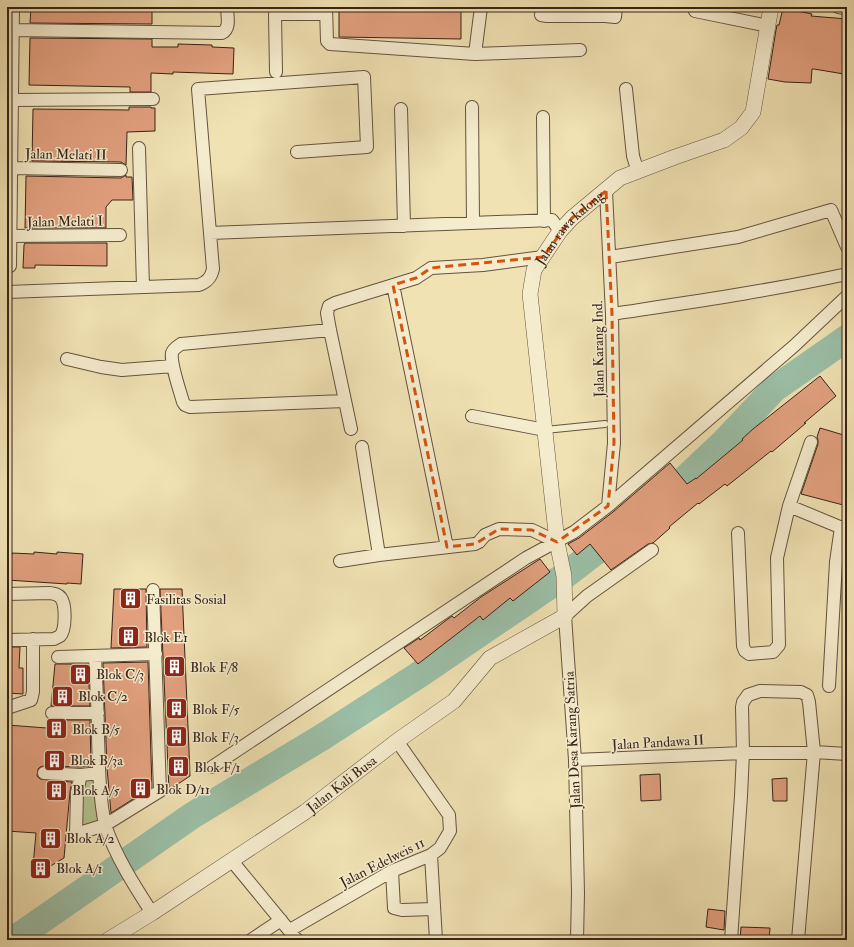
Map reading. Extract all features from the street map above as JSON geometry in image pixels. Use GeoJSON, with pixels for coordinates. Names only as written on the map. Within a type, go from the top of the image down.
{"type":"FeatureCollection","features":[{"type":"Feature","properties":{"kind":"street"},"geometry":{"type":"LineString","coordinates":[[10,266],[13,7]]}},
{"type":"Feature","properties":{"kind":"street"},"geometry":{"type":"LineString","coordinates":[[13,30],[222,33],[228,26],[227,7]]}},
{"type":"Feature","properties":{"kind":"street"},"geometry":{"type":"LineString","coordinates":[[475,54],[481,7]]}},
{"type":"Feature","properties":{"kind":"street"},"geometry":{"type":"LineString","coordinates":[[543,11],[615,17],[616,7]]}},
{"type":"Feature","properties":{"kind":"street","name":"Jalan rawa kalong"},"geometry":{"type":"LineString","coordinates":[[557,542],[530,294],[534,270],[560,231],[572,218],[620,178],[724,140],[741,128],[753,112],[771,7]]}},
{"type":"Feature","properties":{"kind":"street"},"geometry":{"type":"LineString","coordinates":[[838,7],[847,10]]}},
{"type":"Feature","properties":{"kind":"street"},"geometry":{"type":"LineString","coordinates":[[276,72],[275,10],[326,10],[327,41],[330,44],[475,54],[580,50]]}},
{"type":"Feature","properties":{"kind":"street"},"geometry":{"type":"LineString","coordinates":[[695,11],[768,26]]}},
{"type":"Feature","properties":{"kind":"street"},"geometry":{"type":"LineString","coordinates":[[7,292],[199,285],[206,282],[210,278],[213,269],[198,89],[364,78],[367,147],[297,152]]}},
{"type":"Feature","properties":{"kind":"street"},"geometry":{"type":"LineString","coordinates":[[626,89],[633,156],[638,172]]}},
{"type":"Feature","properties":{"kind":"street"},"geometry":{"type":"LineString","coordinates":[[12,100],[153,99]]}},
{"type":"Feature","properties":{"kind":"street"},"geometry":{"type":"LineString","coordinates":[[472,107],[473,223]]}},
{"type":"Feature","properties":{"kind":"street"},"geometry":{"type":"LineString","coordinates":[[401,109],[404,226]]}},
{"type":"Feature","properties":{"kind":"street"},"geometry":{"type":"LineString","coordinates":[[543,117],[544,221]]}},
{"type":"Feature","properties":{"kind":"street"},"geometry":{"type":"LineString","coordinates":[[138,148],[143,287]]}},
{"type":"Feature","properties":{"kind":"street","name":"Jalan Melati II"},"geometry":{"type":"LineString","coordinates":[[11,168],[121,170]]}},
{"type":"Feature","properties":{"kind":"street","name":"Jalan Karang Ind."},"geometry":{"type":"LineString","coordinates":[[606,191],[612,314],[614,443],[608,506]]}},
{"type":"Feature","properties":{"kind":"street"},"geometry":{"type":"LineString","coordinates":[[610,257],[738,237],[831,210],[847,247]]}},
{"type":"Feature","properties":{"kind":"street"},"geometry":{"type":"LineString","coordinates":[[210,233],[552,220],[560,231]]}},
{"type":"Feature","properties":{"kind":"street","name":"Jalan Melati I"},"geometry":{"type":"LineString","coordinates":[[10,236],[120,235]]}},
{"type":"Feature","properties":{"kind":"street"},"geometry":{"type":"LineString","coordinates":[[351,429],[330,330],[327,313],[329,306],[416,278],[431,268],[543,257]]}},
{"type":"Feature","properties":{"kind":"street"},"geometry":{"type":"LineString","coordinates":[[612,314],[767,290],[847,274]]}},
{"type":"Feature","properties":{"kind":"street"},"geometry":{"type":"LineString","coordinates":[[393,285],[447,547]]}},
{"type":"Feature","properties":{"kind":"street"},"geometry":{"type":"LineString","coordinates":[[212,766],[526,558],[574,532],[608,506],[794,346],[847,296]]}},
{"type":"Feature","properties":{"kind":"street"},"geometry":{"type":"LineString","coordinates":[[330,330],[181,344],[172,354],[173,366],[183,402],[185,405],[190,407],[345,401]]}},
{"type":"Feature","properties":{"kind":"street"},"geometry":{"type":"LineString","coordinates":[[67,359],[122,370],[173,366]]}},
{"type":"Feature","properties":{"kind":"street"},"geometry":{"type":"LineString","coordinates":[[472,416],[545,430]]}},
{"type":"Feature","properties":{"kind":"street"},"geometry":{"type":"LineString","coordinates":[[738,533],[743,646],[745,651],[749,654],[773,652],[778,644],[777,558],[789,506],[811,442]]}},
{"type":"Feature","properties":{"kind":"street"},"geometry":{"type":"LineString","coordinates":[[362,447],[379,555]]}},
{"type":"Feature","properties":{"kind":"street"},"geometry":{"type":"LineString","coordinates":[[789,506],[844,528],[836,562],[829,686]]}},
{"type":"Feature","properties":{"kind":"street"},"geometry":{"type":"LineString","coordinates":[[340,561],[475,544],[485,535],[499,529],[532,530],[557,542]]}},
{"type":"Feature","properties":{"kind":"street","name":"Jalan Desa Karang Satria"},"geometry":{"type":"LineString","coordinates":[[557,542],[564,576],[566,601],[565,616],[575,760],[578,893],[577,940]]}},
{"type":"Feature","properties":{"kind":"street"},"geometry":{"type":"LineString","coordinates":[[565,616],[587,596],[652,550]]}},
{"type":"Feature","properties":{"kind":"street"},"geometry":{"type":"LineString","coordinates":[[81,775],[77,792],[76,834],[105,825],[160,791],[154,590]]}},
{"type":"Feature","properties":{"kind":"street"},"geometry":{"type":"LineString","coordinates":[[7,594],[57,594],[62,599],[64,605],[64,626],[60,635],[54,639],[7,640]]}},
{"type":"Feature","properties":{"kind":"street","name":"Jalan Kali Busa"},"geometry":{"type":"LineString","coordinates":[[108,940],[152,913],[304,812],[397,741],[454,701],[490,658],[565,616]]}},
{"type":"Feature","properties":{"kind":"street"},"geometry":{"type":"LineString","coordinates":[[7,708],[31,700],[33,692],[33,640]]}},
{"type":"Feature","properties":{"kind":"street"},"geometry":{"type":"LineString","coordinates":[[58,657],[156,654]]}},
{"type":"Feature","properties":{"kind":"street"},"geometry":{"type":"LineString","coordinates":[[95,656],[99,773],[101,806],[105,825],[111,842],[134,886],[152,913]]}},
{"type":"Feature","properties":{"kind":"street"},"geometry":{"type":"LineString","coordinates":[[731,940],[739,837],[743,752],[742,707],[743,702],[748,696],[760,691],[801,692],[807,695],[809,702],[814,752],[798,940]]}},
{"type":"Feature","properties":{"kind":"street"},"geometry":{"type":"LineString","coordinates":[[52,713],[98,713]]}},
{"type":"Feature","properties":{"kind":"street","name":"Jalan Edelweis 11"},"geometry":{"type":"LineString","coordinates":[[294,935],[392,871],[431,855],[440,848],[450,831],[449,815],[397,741]]}},
{"type":"Feature","properties":{"kind":"street","name":"Jalan Pandawa II"},"geometry":{"type":"LineString","coordinates":[[575,760],[743,752],[814,752],[847,754]]}},
{"type":"Feature","properties":{"kind":"street"},"geometry":{"type":"LineString","coordinates":[[44,773],[81,775],[99,773]]}},
{"type":"Feature","properties":{"kind":"street"},"geometry":{"type":"LineString","coordinates":[[431,855],[436,940]]}},
{"type":"Feature","properties":{"kind":"street"},"geometry":{"type":"LineString","coordinates":[[232,860],[294,935]]}},
{"type":"Feature","properties":{"kind":"street"},"geometry":{"type":"LineString","coordinates":[[392,871],[394,908],[402,910],[434,909]]}},
{"type":"Feature","properties":{"kind":"street"},"geometry":{"type":"LineString","coordinates":[[251,940],[281,920]]}},
{"type":"Feature","properties":{"kind":"lane"},"geometry":{"type":"LineString","coordinates":[[545,430],[605,424]]}},
{"type":"Feature","properties":{"kind":"highlighted area"},"geometry":{"type":"Polygon","coordinates":[[[606,191],[612,314],[614,443],[608,506],[557,542],[532,530],[499,529],[475,544],[447,547],[393,285],[416,278],[431,268],[543,257],[572,218],[606,191]]]}},
{"type":"Feature","properties":{"kind":"green space"},"geometry":{"type":"Polygon","coordinates":[[[99,773],[105,825],[76,834],[81,775],[99,773]]]}},
{"type":"Feature","properties":{"kind":"building"},"geometry":{"type":"Polygon","coordinates":[[[31,7],[152,7],[152,24],[30,23],[31,7]]]}},
{"type":"Feature","properties":{"kind":"building"},"geometry":{"type":"Polygon","coordinates":[[[339,7],[461,7],[461,39],[339,37],[339,7]]]}},
{"type":"Feature","properties":{"kind":"building"},"geometry":{"type":"Polygon","coordinates":[[[783,8],[812,14],[811,16],[847,19],[844,49],[847,49],[847,59],[844,74],[812,69],[811,83],[785,82],[768,79],[777,25],[779,25],[783,8]]]}},
{"type":"Feature","properties":{"kind":"building"},"geometry":{"type":"Polygon","coordinates":[[[30,38],[152,39],[152,47],[178,47],[178,44],[212,45],[212,47],[234,48],[233,74],[173,72],[173,74],[151,73],[151,92],[130,92],[130,87],[29,85],[30,38]]]}},
{"type":"Feature","properties":{"kind":"building"},"geometry":{"type":"Polygon","coordinates":[[[129,107],[155,108],[155,131],[127,132],[126,165],[121,162],[32,161],[33,109],[129,110],[129,107]]]}},
{"type":"Feature","properties":{"kind":"building"},"geometry":{"type":"Polygon","coordinates":[[[126,175],[126,177],[132,177],[133,200],[112,200],[106,207],[106,228],[25,228],[26,176],[121,178],[126,175]]]}},
{"type":"Feature","properties":{"kind":"building"},"geometry":{"type":"Polygon","coordinates":[[[25,243],[107,243],[107,266],[35,265],[35,268],[23,268],[25,243]]]}},
{"type":"Feature","properties":{"kind":"building"},"geometry":{"type":"Polygon","coordinates":[[[820,376],[836,396],[772,452],[771,451],[727,486],[725,484],[699,504],[698,503],[669,527],[670,528],[653,543],[648,544],[611,570],[590,544],[577,555],[568,544],[579,538],[613,512],[670,463],[687,484],[696,479],[743,440],[742,439],[753,429],[820,376]]]}},
{"type":"Feature","properties":{"kind":"building"},"geometry":{"type":"Polygon","coordinates":[[[820,428],[847,436],[847,506],[801,494],[818,444],[817,437],[820,428]]]}},
{"type":"Feature","properties":{"kind":"building"},"geometry":{"type":"Polygon","coordinates":[[[34,552],[83,554],[81,584],[7,580],[7,554],[34,554],[34,552]]]}},
{"type":"Feature","properties":{"kind":"building"},"geometry":{"type":"Polygon","coordinates":[[[540,559],[550,572],[513,601],[510,598],[483,620],[480,616],[418,664],[404,648],[419,638],[420,640],[452,616],[454,618],[481,597],[540,559]]]}},
{"type":"Feature","properties":{"kind":"building"},"geometry":{"type":"Polygon","coordinates":[[[114,589],[146,589],[147,647],[111,648],[114,589]]]}},
{"type":"Feature","properties":{"kind":"building"},"geometry":{"type":"Polygon","coordinates":[[[160,589],[182,589],[190,776],[169,790],[160,589]]]}},
{"type":"Feature","properties":{"kind":"building"},"geometry":{"type":"Polygon","coordinates":[[[7,647],[20,647],[19,668],[23,668],[23,694],[7,693],[7,647]]]}},
{"type":"Feature","properties":{"kind":"building"},"geometry":{"type":"Polygon","coordinates":[[[148,662],[152,787],[111,813],[107,768],[103,663],[148,662]]]}},
{"type":"Feature","properties":{"kind":"building"},"geometry":{"type":"Polygon","coordinates":[[[55,664],[88,664],[90,706],[51,706],[55,664]]]}},
{"type":"Feature","properties":{"kind":"building"},"geometry":{"type":"Polygon","coordinates":[[[49,720],[90,720],[91,766],[44,766],[38,769],[37,776],[40,779],[72,782],[64,858],[32,877],[36,833],[7,831],[7,725],[47,728],[49,720]]]}},
{"type":"Feature","properties":{"kind":"building"},"geometry":{"type":"Polygon","coordinates":[[[660,774],[661,800],[641,801],[640,775],[660,774]]]}},
{"type":"Feature","properties":{"kind":"building"},"geometry":{"type":"Polygon","coordinates":[[[787,778],[787,801],[773,801],[772,779],[787,778]]]}},
{"type":"Feature","properties":{"kind":"building"},"geometry":{"type":"Polygon","coordinates":[[[708,909],[725,911],[724,930],[706,927],[708,909]]]}},
{"type":"Feature","properties":{"kind":"building"},"geometry":{"type":"Polygon","coordinates":[[[741,927],[770,928],[769,940],[740,940],[741,927]]]}},
{"type":"Feature","properties":{"kind":"waterway"},"geometry":{"type":"LineString","coordinates":[[657,504],[724,442],[774,389],[847,338]]}},
{"type":"Feature","properties":{"kind":"waterway"},"geometry":{"type":"LineString","coordinates":[[13,940],[193,815],[324,736],[417,676],[564,576],[625,529]]}},
{"type":"Feature","properties":{"kind":"place","name":"Fasilitas Sosial"},"geometry":{"type":"Point","coordinates":[130,599]}},
{"type":"Feature","properties":{"kind":"place","name":"Blok E1"},"geometry":{"type":"Point","coordinates":[129,637]}},
{"type":"Feature","properties":{"kind":"place","name":"Blok F/8"},"geometry":{"type":"Point","coordinates":[174,667]}},
{"type":"Feature","properties":{"kind":"place","name":"Blok C/3"},"geometry":{"type":"Point","coordinates":[81,674]}},
{"type":"Feature","properties":{"kind":"place","name":"Blok C/2"},"geometry":{"type":"Point","coordinates":[62,696]}},
{"type":"Feature","properties":{"kind":"place","name":"Blok F/5"},"geometry":{"type":"Point","coordinates":[176,709]}},
{"type":"Feature","properties":{"kind":"place","name":"Blok B/5"},"geometry":{"type":"Point","coordinates":[57,729]}},
{"type":"Feature","properties":{"kind":"place","name":"Blok F/3"},"geometry":{"type":"Point","coordinates":[177,737]}},
{"type":"Feature","properties":{"kind":"place","name":"Blok B/3a"},"geometry":{"type":"Point","coordinates":[55,760]}},
{"type":"Feature","properties":{"kind":"place","name":"Blok F/1"},"geometry":{"type":"Point","coordinates":[179,767]}},
{"type":"Feature","properties":{"kind":"place","name":"Blok D/11"},"geometry":{"type":"Point","coordinates":[141,789]}},
{"type":"Feature","properties":{"kind":"place","name":"Blok A/5"},"geometry":{"type":"Point","coordinates":[56,790]}},
{"type":"Feature","properties":{"kind":"place","name":"Blok A/2"},"geometry":{"type":"Point","coordinates":[51,838]}},
{"type":"Feature","properties":{"kind":"place","name":"Blok A/1"},"geometry":{"type":"Point","coordinates":[40,868]}}]}
